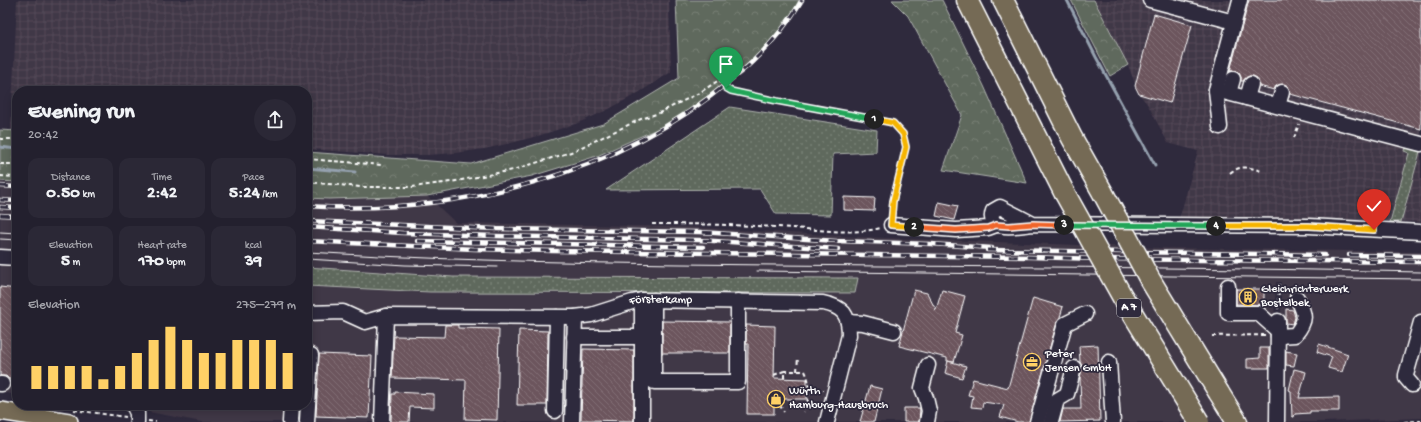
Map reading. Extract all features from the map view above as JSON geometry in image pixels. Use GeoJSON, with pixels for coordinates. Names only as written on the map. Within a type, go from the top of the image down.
{"type":"FeatureCollection","features":[{"type":"Feature","properties":{"kind":"highway","name":"A 7"},"geometry":{"type":"LineString","coordinates":[[967,0],[1064,192],[1122,296],[1199,422]]}},
{"type":"Feature","properties":{"kind":"highway","name":"A 7"},"geometry":{"type":"LineString","coordinates":[[1003,0],[1072,138],[1149,278],[1237,422]]}},
{"type":"Feature","properties":{"kind":"main road"},"geometry":{"type":"LineString","coordinates":[[0,411],[68,415]]}},
{"type":"Feature","properties":{"kind":"street"},"geometry":{"type":"LineString","coordinates":[[1150,0],[1234,22]]}},
{"type":"Feature","properties":{"kind":"street"},"geometry":{"type":"LineString","coordinates":[[1220,127],[1222,91],[1234,22],[1240,0]]}},
{"type":"Feature","properties":{"kind":"street"},"geometry":{"type":"LineString","coordinates":[[1222,91],[1233,79]]}},
{"type":"Feature","properties":{"kind":"street"},"geometry":{"type":"LineString","coordinates":[[1248,98],[1251,84]]}},
{"type":"Feature","properties":{"kind":"street"},"geometry":{"type":"LineString","coordinates":[[1222,91],[1421,144]]}},
{"type":"Feature","properties":{"kind":"street"},"geometry":{"type":"LineString","coordinates":[[1278,106],[1282,92]]}},
{"type":"Feature","properties":{"kind":"street"},"geometry":{"type":"LineString","coordinates":[[891,225],[956,230],[988,228],[996,225],[993,222],[991,215],[993,211],[1000,207],[1033,224],[1309,226],[1421,232]]}},
{"type":"Feature","properties":{"kind":"street"},"geometry":{"type":"LineString","coordinates":[[0,257],[12,258]]}},
{"type":"Feature","properties":{"kind":"street"},"geometry":{"type":"LineString","coordinates":[[1228,286],[1228,313],[1258,313],[1276,328],[1295,335],[1302,325],[1304,311],[1297,298]]}},
{"type":"Feature","properties":{"kind":"street"},"geometry":{"type":"LineString","coordinates":[[648,300],[654,382],[738,382],[738,301]]}},
{"type":"Feature","properties":{"kind":"street"},"geometry":{"type":"LineString","coordinates":[[642,422],[642,337],[648,300]]}},
{"type":"Feature","properties":{"kind":"street","name":"Försterkamp"},"geometry":{"type":"LineString","coordinates":[[312,313],[343,312],[365,322],[386,316],[591,316],[632,302],[648,300],[823,302],[835,305],[842,310],[848,322]]}},
{"type":"Feature","properties":{"kind":"street"},"geometry":{"type":"LineString","coordinates":[[1036,422],[1065,324],[1085,314]]}},
{"type":"Feature","properties":{"kind":"street"},"geometry":{"type":"LineString","coordinates":[[382,422],[386,316]]}},
{"type":"Feature","properties":{"kind":"street"},"geometry":{"type":"LineString","coordinates":[[555,411],[557,317]]}},
{"type":"Feature","properties":{"kind":"street"},"geometry":{"type":"LineString","coordinates":[[572,422],[575,317]]}},
{"type":"Feature","properties":{"kind":"street"},"geometry":{"type":"LineString","coordinates":[[827,422],[849,334],[848,322],[863,323],[894,331]]}},
{"type":"Feature","properties":{"kind":"street"},"geometry":{"type":"LineString","coordinates":[[1412,385],[1406,378],[1406,375],[1421,322]]}},
{"type":"Feature","properties":{"kind":"street"},"geometry":{"type":"LineString","coordinates":[[1276,328],[1277,422]]}},
{"type":"Feature","properties":{"kind":"street"},"geometry":{"type":"LineString","coordinates":[[574,337],[642,337]]}},
{"type":"Feature","properties":{"kind":"street"},"geometry":{"type":"LineString","coordinates":[[1109,362],[1113,422]]}},
{"type":"Feature","properties":{"kind":"street"},"geometry":{"type":"LineString","coordinates":[[927,422],[929,411],[922,388],[928,366]]}},
{"type":"Feature","properties":{"kind":"street"},"geometry":{"type":"LineString","coordinates":[[1051,422],[1057,400],[1066,394],[1074,368]]}},
{"type":"Feature","properties":{"kind":"street"},"geometry":{"type":"LineString","coordinates":[[136,410],[137,420]]}},
{"type":"Feature","properties":{"kind":"street"},"geometry":{"type":"LineString","coordinates":[[290,422],[291,410]]}},
{"type":"Feature","properties":{"kind":"street"},"geometry":{"type":"LineString","coordinates":[[307,422],[308,410]]}},
{"type":"Feature","properties":{"kind":"path"},"geometry":{"type":"LineString","coordinates":[[312,182],[360,187],[406,187],[494,175],[544,162],[571,152],[641,119],[659,113],[699,93],[719,80],[731,91],[893,123],[903,134],[906,147],[893,201],[891,225],[870,230],[844,232],[727,224],[652,224]]}},
{"type":"Feature","properties":{"kind":"path"},"geometry":{"type":"LineString","coordinates":[[1294,138],[1298,128]]}},
{"type":"Feature","properties":{"kind":"path"},"geometry":{"type":"LineString","coordinates":[[0,140],[12,139]]}},
{"type":"Feature","properties":{"kind":"path"},"geometry":{"type":"LineString","coordinates":[[312,159],[382,165]]}},
{"type":"Feature","properties":{"kind":"path"},"geometry":{"type":"LineString","coordinates":[[0,164],[12,164]]}},
{"type":"Feature","properties":{"kind":"path"},"geometry":{"type":"LineString","coordinates":[[1230,173],[1235,169],[1247,167],[1261,171]]}},
{"type":"Feature","properties":{"kind":"path"},"geometry":{"type":"LineString","coordinates":[[0,176],[12,177]]}},
{"type":"Feature","properties":{"kind":"path"},"geometry":{"type":"LineString","coordinates":[[1212,336],[1266,335],[1276,328],[1278,284]]}},
{"type":"Feature","properties":{"kind":"path"},"geometry":{"type":"LineString","coordinates":[[797,371],[798,357]]}},
{"type":"Feature","properties":{"kind":"path"},"geometry":{"type":"LineString","coordinates":[[784,370],[784,378]]}},
{"type":"Feature","properties":{"kind":"path"},"geometry":{"type":"LineString","coordinates":[[774,375],[784,370],[805,371],[809,379],[809,398],[804,412]]}},
{"type":"Feature","properties":{"kind":"path"},"geometry":{"type":"LineString","coordinates":[[776,399],[784,412]]}},
{"type":"Feature","properties":{"kind":"path"},"geometry":{"type":"LineString","coordinates":[[68,415],[156,422]]}},
{"type":"Feature","properties":{"kind":"path"},"geometry":{"type":"LineString","coordinates":[[1404,422],[1421,421]]}},
{"type":"Feature","properties":{"kind":"shaded area"},"geometry":{"type":"Polygon","coordinates":[[[17,0],[669,0],[671,72],[638,93],[607,110],[578,123],[511,143],[455,153],[389,155],[312,149],[312,86],[13,86],[17,0]]]}},
{"type":"Feature","properties":{"kind":"shaded area"},"geometry":{"type":"Polygon","coordinates":[[[1094,0],[1421,0],[1421,222],[1235,217],[1179,220],[1198,151],[1168,143],[1148,105],[1139,94],[1128,65],[1094,0]]]}},
{"type":"Feature","properties":{"kind":"shaded area"},"geometry":{"type":"Polygon","coordinates":[[[12,108],[12,130],[11,130],[12,108]]]}},
{"type":"Feature","properties":{"kind":"shaded area"},"geometry":{"type":"Polygon","coordinates":[[[0,181],[12,182],[12,394],[0,392],[0,181]]]}},
{"type":"Feature","properties":{"kind":"shaded area"},"geometry":{"type":"Polygon","coordinates":[[[427,196],[456,223],[689,227],[858,237],[1159,248],[1421,252],[1421,418],[1324,422],[202,422],[149,412],[148,410],[312,410],[312,286],[430,292],[855,293],[857,278],[453,277],[312,267],[312,198],[427,196]],[[1276,282],[1274,319],[1281,319],[1281,282],[1276,282]]]}},
{"type":"Feature","properties":{"kind":"green space"},"geometry":{"type":"Polygon","coordinates":[[[676,0],[799,0],[791,16],[757,56],[681,118],[597,156],[532,176],[427,196],[312,198],[312,152],[471,164],[603,124],[679,78],[676,0]]]}},
{"type":"Feature","properties":{"kind":"green space"},"geometry":{"type":"Polygon","coordinates":[[[892,0],[942,0],[984,86],[1027,183],[943,170],[962,115],[908,16],[892,0]]]}},
{"type":"Feature","properties":{"kind":"green space"},"geometry":{"type":"Polygon","coordinates":[[[1071,0],[1094,0],[1128,65],[1110,76],[1071,0]]]}},
{"type":"Feature","properties":{"kind":"green space"},"geometry":{"type":"Polygon","coordinates":[[[730,107],[877,130],[876,152],[833,154],[831,215],[776,214],[760,189],[606,190],[730,107]]]}},
{"type":"Feature","properties":{"kind":"green space"},"geometry":{"type":"Polygon","coordinates":[[[0,130],[12,131],[12,182],[0,181],[0,130]]]}},
{"type":"Feature","properties":{"kind":"green space"},"geometry":{"type":"Polygon","coordinates":[[[1406,144],[1421,148],[1401,222],[1390,222],[1409,153],[1404,151],[1406,144]]]}},
{"type":"Feature","properties":{"kind":"green space"},"geometry":{"type":"Polygon","coordinates":[[[312,267],[453,277],[858,278],[855,293],[430,292],[312,286],[312,267]]]}},
{"type":"Feature","properties":{"kind":"building"},"geometry":{"type":"Polygon","coordinates":[[[1249,0],[1421,0],[1421,129],[1290,94],[1288,86],[1284,84],[1276,86],[1274,90],[1259,86],[1257,78],[1253,76],[1249,76],[1241,81],[1239,73],[1230,71],[1249,0]]]}},
{"type":"Feature","properties":{"kind":"building"},"geometry":{"type":"Polygon","coordinates":[[[1154,14],[1192,25],[1170,103],[1139,94],[1135,86],[1154,14]]]}},
{"type":"Feature","properties":{"kind":"building"},"geometry":{"type":"Polygon","coordinates":[[[844,197],[875,198],[874,211],[844,210],[844,197]]]}},
{"type":"Feature","properties":{"kind":"building"},"geometry":{"type":"Polygon","coordinates":[[[939,202],[958,206],[954,220],[936,216],[939,202]]]}},
{"type":"Feature","properties":{"kind":"building"},"geometry":{"type":"Polygon","coordinates":[[[0,287],[12,288],[12,379],[6,376],[0,376],[0,287]]]}},
{"type":"Feature","properties":{"kind":"building","name":"Gleichrichterwerk Bostelbek"},"geometry":{"type":"Polygon","coordinates":[[[1236,289],[1264,289],[1264,305],[1236,304],[1236,289]]]}},
{"type":"Feature","properties":{"kind":"building"},"geometry":{"type":"Polygon","coordinates":[[[914,290],[927,293],[936,310],[942,290],[965,296],[955,333],[962,335],[954,362],[947,361],[947,358],[899,346],[914,290]]]}},
{"type":"Feature","properties":{"kind":"building","name":"Peter Jensen GmbH"},"geometry":{"type":"Polygon","coordinates":[[[1033,298],[1063,307],[1057,322],[1029,422],[1018,422],[1000,417],[1004,405],[983,402],[982,408],[971,407],[973,396],[968,395],[973,379],[1008,388],[1033,298]]]}},
{"type":"Feature","properties":{"kind":"building"},"geometry":{"type":"Polygon","coordinates":[[[1286,309],[1293,310],[1295,317],[1293,324],[1286,323],[1286,309]]]}},
{"type":"Feature","properties":{"kind":"building"},"geometry":{"type":"Polygon","coordinates":[[[662,321],[730,322],[730,353],[662,353],[662,321]]]}},
{"type":"Feature","properties":{"kind":"building"},"geometry":{"type":"Polygon","coordinates":[[[445,325],[458,325],[458,328],[499,329],[497,420],[465,419],[466,380],[392,378],[394,336],[444,337],[445,325]]]}},
{"type":"Feature","properties":{"kind":"building"},"geometry":{"type":"Polygon","coordinates":[[[746,325],[775,326],[774,378],[807,379],[807,399],[774,399],[774,414],[747,414],[748,344],[746,344],[746,325]]]}},
{"type":"Feature","properties":{"kind":"building"},"geometry":{"type":"Polygon","coordinates":[[[519,330],[548,331],[547,405],[517,405],[519,330]]]}},
{"type":"Feature","properties":{"kind":"building"},"geometry":{"type":"Polygon","coordinates":[[[1319,344],[1348,354],[1342,372],[1328,368],[1332,357],[1317,352],[1319,344]]]}},
{"type":"Feature","properties":{"kind":"building"},"geometry":{"type":"Polygon","coordinates":[[[1098,345],[1100,421],[1060,422],[1063,409],[1081,409],[1080,378],[1082,366],[1080,362],[1079,346],[1098,345]]]}},
{"type":"Feature","properties":{"kind":"building"},"geometry":{"type":"Polygon","coordinates":[[[1260,348],[1269,348],[1269,368],[1247,368],[1247,359],[1260,358],[1260,348]]]}},
{"type":"Feature","properties":{"kind":"building"},"geometry":{"type":"Polygon","coordinates":[[[583,349],[634,350],[634,421],[581,420],[583,349]]]}},
{"type":"Feature","properties":{"kind":"building"},"geometry":{"type":"Polygon","coordinates":[[[1286,351],[1297,353],[1294,366],[1286,365],[1286,351]]]}},
{"type":"Feature","properties":{"kind":"building"},"geometry":{"type":"Polygon","coordinates":[[[319,354],[372,356],[369,418],[316,416],[319,354]]]}},
{"type":"Feature","properties":{"kind":"building"},"geometry":{"type":"Polygon","coordinates":[[[948,361],[966,366],[962,378],[945,373],[948,361]]]}},
{"type":"Feature","properties":{"kind":"building"},"geometry":{"type":"Polygon","coordinates":[[[1294,369],[1306,372],[1299,398],[1339,397],[1339,411],[1310,411],[1310,413],[1295,414],[1294,417],[1292,417],[1291,391],[1289,390],[1294,369]]]}},
{"type":"Feature","properties":{"kind":"building"},"geometry":{"type":"Polygon","coordinates":[[[870,386],[882,389],[874,422],[860,422],[870,386]]]}},
{"type":"Feature","properties":{"kind":"building"},"geometry":{"type":"Polygon","coordinates":[[[395,392],[434,394],[434,408],[410,407],[409,422],[391,422],[392,394],[395,394],[395,392]]]}},
{"type":"Feature","properties":{"kind":"building"},"geometry":{"type":"Polygon","coordinates":[[[904,408],[920,408],[919,422],[904,422],[904,408]]]}},
{"type":"Feature","properties":{"kind":"waterway"},"geometry":{"type":"LineString","coordinates":[[1067,0],[1096,57],[1155,165]]}},
{"type":"Feature","properties":{"kind":"waterway"},"geometry":{"type":"LineString","coordinates":[[0,147],[12,148]]}},
{"type":"Feature","properties":{"kind":"waterway"},"geometry":{"type":"LineString","coordinates":[[312,168],[355,172]]}},
{"type":"Feature","properties":{"kind":"tram line"},"geometry":{"type":"LineString","coordinates":[[0,232],[12,233]]}},
{"type":"Feature","properties":{"kind":"tram line"},"geometry":{"type":"LineString","coordinates":[[0,239],[12,240]]}},
{"type":"Feature","properties":{"kind":"tram line"},"geometry":{"type":"LineString","coordinates":[[312,252],[451,259],[595,263],[1421,272]]}},
{"type":"Feature","properties":{"kind":"tram line"},"geometry":{"type":"LineString","coordinates":[[312,259],[405,265],[497,267]]}},
{"type":"Feature","properties":{"kind":"tram line"},"geometry":{"type":"LineString","coordinates":[[757,271],[1421,279]]}},
{"type":"Feature","properties":{"kind":"railway"},"geometry":{"type":"LineString","coordinates":[[312,206],[363,207],[420,204],[476,196],[532,183],[586,164],[638,141],[687,113],[732,79],[770,44],[787,23],[802,0]]}},
{"type":"Feature","properties":{"kind":"railway"},"geometry":{"type":"LineString","coordinates":[[0,186],[12,187]]}},
{"type":"Feature","properties":{"kind":"railway"},"geometry":{"type":"LineString","coordinates":[[0,200],[12,201]]}},
{"type":"Feature","properties":{"kind":"railway"},"geometry":{"type":"LineString","coordinates":[[0,207],[12,208]]}},
{"type":"Feature","properties":{"kind":"railway"},"geometry":{"type":"LineString","coordinates":[[0,215],[12,216]]}},
{"type":"Feature","properties":{"kind":"railway"},"geometry":{"type":"LineString","coordinates":[[312,221],[497,229],[700,232],[837,241],[931,244],[992,248]]}},
{"type":"Feature","properties":{"kind":"railway"},"geometry":{"type":"LineString","coordinates":[[312,227],[403,233],[699,240],[838,249]]}},
{"type":"Feature","properties":{"kind":"railway"},"geometry":{"type":"LineString","coordinates":[[312,241],[553,251],[1421,262]]}},
{"type":"Feature","properties":{"kind":"railway"},"geometry":{"type":"LineString","coordinates":[[417,241],[703,247]]}},
{"type":"Feature","properties":{"kind":"railway"},"geometry":{"type":"LineString","coordinates":[[987,250],[1325,255]]}},
{"type":"Feature","properties":{"kind":"railway"},"geometry":{"type":"LineString","coordinates":[[1349,255],[1421,256]]}},
{"type":"Feature","properties":{"kind":"place","name":"Gleichrichterwerk Bostelbek"},"geometry":{"type":"Point","coordinates":[1248,297]}},
{"type":"Feature","properties":{"kind":"place","name":"Peter Jensen GmbH"},"geometry":{"type":"Point","coordinates":[1032,362]}},
{"type":"Feature","properties":{"kind":"place","name":"Würth Hamburg-Hausbruch"},"geometry":{"type":"Point","coordinates":[776,399]}},
{"type":"Feature","properties":{"kind":"route"},"geometry":{"type":"LineString","coordinates":[[726,88],[731,91],[777,101],[893,123],[903,134],[906,147],[893,201],[891,225],[956,230],[988,228],[996,225],[1009,226],[1033,224],[1309,226],[1374,230]]}}]}
